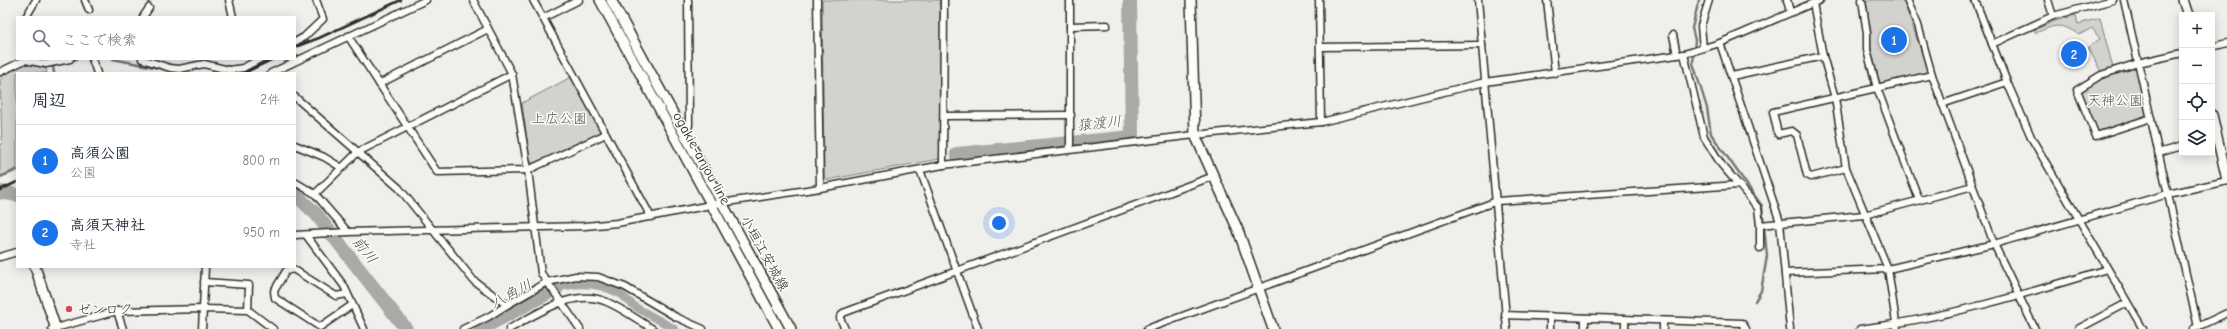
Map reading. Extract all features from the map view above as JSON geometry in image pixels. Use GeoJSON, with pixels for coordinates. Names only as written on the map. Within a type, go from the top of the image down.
{"type":"FeatureCollection","features":[{"type":"Feature","properties":{"kind":"main road","name":"ogakie-anjou line"},"geometry":{"type":"LineString","coordinates":[[600,0],[780,329]]}},
{"type":"Feature","properties":{"kind":"main road","name":"小垣江安城線"},"geometry":{"type":"LineString","coordinates":[[611,0],[791,329]]}},
{"type":"Feature","properties":{"kind":"main road"},"geometry":{"type":"LineString","coordinates":[[1191,0],[1195,135],[1238,230],[1273,329]]}},
{"type":"Feature","properties":{"kind":"main road"},"geometry":{"type":"LineString","coordinates":[[2184,0],[2187,12]]}},
{"type":"Feature","properties":{"kind":"main road"},"geometry":{"type":"LineString","coordinates":[[2215,140],[2227,181]]}},
{"type":"Feature","properties":{"kind":"main road"},"geometry":{"type":"LineString","coordinates":[[35,268],[54,329]]}},
{"type":"Feature","properties":{"kind":"street"},"geometry":{"type":"LineString","coordinates":[[27,16],[36,0]]}},
{"type":"Feature","properties":{"kind":"street"},"geometry":{"type":"LineString","coordinates":[[85,0],[89,10]]}},
{"type":"Feature","properties":{"kind":"street"},"geometry":{"type":"LineString","coordinates":[[229,0],[233,16]]}},
{"type":"Feature","properties":{"kind":"street"},"geometry":{"type":"LineString","coordinates":[[296,41],[304,37],[323,19],[316,0]]}},
{"type":"Feature","properties":{"kind":"street"},"geometry":{"type":"LineString","coordinates":[[273,72],[426,0]]}},
{"type":"Feature","properties":{"kind":"street"},"geometry":{"type":"LineString","coordinates":[[473,0],[512,74],[528,170],[541,273],[580,329]]}},
{"type":"Feature","properties":{"kind":"street"},"geometry":{"type":"LineString","coordinates":[[533,0],[651,217]]}},
{"type":"Feature","properties":{"kind":"street"},"geometry":{"type":"LineString","coordinates":[[543,18],[578,0]]}},
{"type":"Feature","properties":{"kind":"street"},"geometry":{"type":"LineString","coordinates":[[686,138],[689,125],[688,0]]}},
{"type":"Feature","properties":{"kind":"street"},"geometry":{"type":"LineString","coordinates":[[817,0],[820,188]]}},
{"type":"Feature","properties":{"kind":"street"},"geometry":{"type":"LineString","coordinates":[[943,165],[945,116],[944,0]]}},
{"type":"Feature","properties":{"kind":"street"},"geometry":{"type":"LineString","coordinates":[[1070,0],[1070,145]]}},
{"type":"Feature","properties":{"kind":"street"},"geometry":{"type":"LineString","coordinates":[[1319,0],[1321,122]]}},
{"type":"Feature","properties":{"kind":"street"},"geometry":{"type":"LineString","coordinates":[[1478,0],[1497,201],[1507,329]]}},
{"type":"Feature","properties":{"kind":"street"},"geometry":{"type":"LineString","coordinates":[[1547,0],[1555,73]]}},
{"type":"Feature","properties":{"kind":"street"},"geometry":{"type":"LineString","coordinates":[[1703,48],[1701,26],[1709,0]]}},
{"type":"Feature","properties":{"kind":"street"},"geometry":{"type":"LineString","coordinates":[[1787,0],[1790,12]]}},
{"type":"Feature","properties":{"kind":"street"},"geometry":{"type":"LineString","coordinates":[[296,235],[348,232],[585,226],[651,217],[721,202],[820,188],[943,165],[1070,145],[1195,135],[1321,122],[1485,82],[1677,56],[1720,43],[1820,0]]}},
{"type":"Feature","properties":{"kind":"street"},"geometry":{"type":"LineString","coordinates":[[1862,0],[1868,50],[1877,88],[1919,200]]}},
{"type":"Feature","properties":{"kind":"street"},"geometry":{"type":"LineString","coordinates":[[1907,0],[1918,25],[1942,104],[1994,244],[2035,329]]}},
{"type":"Feature","properties":{"kind":"street"},"geometry":{"type":"LineString","coordinates":[[1975,0],[2007,82],[2032,139],[2143,329]]}},
{"type":"Feature","properties":{"kind":"street"},"geometry":{"type":"LineString","coordinates":[[2048,0],[2053,16]]}},
{"type":"Feature","properties":{"kind":"street"},"geometry":{"type":"LineString","coordinates":[[1992,44],[2053,16],[2112,0]]}},
{"type":"Feature","properties":{"kind":"street"},"geometry":{"type":"LineString","coordinates":[[2124,0],[2168,194],[2195,328],[2227,313]]}},
{"type":"Feature","properties":{"kind":"street"},"geometry":{"type":"LineString","coordinates":[[1813,3],[1823,56],[1835,98],[1846,168],[1864,215],[1888,269],[1897,327]]}},
{"type":"Feature","properties":{"kind":"street"},"geometry":{"type":"LineString","coordinates":[[144,16],[149,8]]}},
{"type":"Feature","properties":{"kind":"street"},"geometry":{"type":"LineString","coordinates":[[1070,26],[1107,25]]}},
{"type":"Feature","properties":{"kind":"street"},"geometry":{"type":"LineString","coordinates":[[379,84],[488,29]]}},
{"type":"Feature","properties":{"kind":"street"},"geometry":{"type":"LineString","coordinates":[[1673,35],[1677,56]]}},
{"type":"Feature","properties":{"kind":"street"},"geometry":{"type":"LineString","coordinates":[[348,36],[437,172],[528,170],[606,134]]}},
{"type":"Feature","properties":{"kind":"street"},"geometry":{"type":"LineString","coordinates":[[1720,43],[1780,222],[1790,329]]}},
{"type":"Feature","properties":{"kind":"street"},"geometry":{"type":"LineString","coordinates":[[2215,46],[2227,43]]}},
{"type":"Feature","properties":{"kind":"street"},"geometry":{"type":"LineString","coordinates":[[1320,47],[1482,45]]}},
{"type":"Feature","properties":{"kind":"street"},"geometry":{"type":"LineString","coordinates":[[1684,54],[1704,137],[1721,164],[1758,208],[1760,248]]}},
{"type":"Feature","properties":{"kind":"street"},"geometry":{"type":"LineString","coordinates":[[2151,118],[2096,136],[2077,90],[2100,75],[2138,63],[2179,54]]}},
{"type":"Feature","properties":{"kind":"street"},"geometry":{"type":"LineString","coordinates":[[1732,76],[1823,56]]}},
{"type":"Feature","properties":{"kind":"street"},"geometry":{"type":"LineString","coordinates":[[0,72],[23,60]]}},
{"type":"Feature","properties":{"kind":"street"},"geometry":{"type":"LineString","coordinates":[[29,60],[46,64],[65,60]]}},
{"type":"Feature","properties":{"kind":"street"},"geometry":{"type":"LineString","coordinates":[[92,60],[97,72]]}},
{"type":"Feature","properties":{"kind":"street"},"geometry":{"type":"LineString","coordinates":[[145,60],[170,68],[179,69],[204,64],[229,70],[243,68],[258,60]]}},
{"type":"Feature","properties":{"kind":"street"},"geometry":{"type":"LineString","coordinates":[[315,194],[358,152],[512,74]]}},
{"type":"Feature","properties":{"kind":"street"},"geometry":{"type":"LineString","coordinates":[[1846,168],[1811,177],[1807,175],[1797,135],[1792,131],[1778,134],[1773,112],[1932,75]]}},
{"type":"Feature","properties":{"kind":"street"},"geometry":{"type":"LineString","coordinates":[[1942,104],[2007,82]]}},
{"type":"Feature","properties":{"kind":"street"},"geometry":{"type":"LineString","coordinates":[[296,98],[399,188],[474,281],[507,305]]}},
{"type":"Feature","properties":{"kind":"street"},"geometry":{"type":"LineString","coordinates":[[945,116],[1071,115]]}},
{"type":"Feature","properties":{"kind":"street"},"geometry":{"type":"LineString","coordinates":[[296,145],[324,157],[342,168]]}},
{"type":"Feature","properties":{"kind":"street"},"geometry":{"type":"LineString","coordinates":[[2158,153],[2179,147]]}},
{"type":"Feature","properties":{"kind":"street"},"geometry":{"type":"LineString","coordinates":[[920,170],[955,270],[978,329]]}},
{"type":"Feature","properties":{"kind":"street"},"geometry":{"type":"LineString","coordinates":[[845,329],[840,318],[843,313],[955,270],[1214,176]]}},
{"type":"Feature","properties":{"kind":"street"},"geometry":{"type":"LineString","coordinates":[[1785,274],[1888,269],[1994,244],[2168,194],[2227,181]]}},
{"type":"Feature","properties":{"kind":"street"},"geometry":{"type":"LineString","coordinates":[[296,183],[315,194],[348,232]]}},
{"type":"Feature","properties":{"kind":"street"},"geometry":{"type":"LineString","coordinates":[[1147,329],[1497,201],[1739,185]]}},
{"type":"Feature","properties":{"kind":"street"},"geometry":{"type":"LineString","coordinates":[[1760,225],[1864,215],[1973,186]]}},
{"type":"Feature","properties":{"kind":"street"},"geometry":{"type":"LineString","coordinates":[[306,235],[344,286],[364,329]]}},
{"type":"Feature","properties":{"kind":"street"},"geometry":{"type":"LineString","coordinates":[[0,257],[16,252]]}},
{"type":"Feature","properties":{"kind":"street"},"geometry":{"type":"LineString","coordinates":[[202,329],[205,268]]}},
{"type":"Feature","properties":{"kind":"street"},"geometry":{"type":"LineString","coordinates":[[347,294],[336,296],[293,268],[286,271],[274,291],[275,298],[320,327],[352,305]]}},
{"type":"Feature","properties":{"kind":"street"},"geometry":{"type":"LineString","coordinates":[[1860,329],[1897,327],[2020,297],[2107,269]]}},
{"type":"Feature","properties":{"kind":"street"},"geometry":{"type":"LineString","coordinates":[[463,329],[488,317],[547,282],[576,276],[598,277],[624,287],[676,317],[703,329]]}},
{"type":"Feature","properties":{"kind":"street"},"geometry":{"type":"LineString","coordinates":[[204,282],[248,284],[248,310]]}},
{"type":"Feature","properties":{"kind":"street"},"geometry":{"type":"LineString","coordinates":[[509,329],[560,301],[584,297],[596,298],[608,302],[653,329]]}},
{"type":"Feature","properties":{"kind":"street"},"geometry":{"type":"LineString","coordinates":[[2078,329],[2127,302]]}},
{"type":"Feature","properties":{"kind":"street"},"geometry":{"type":"LineString","coordinates":[[54,329],[117,311],[203,309],[248,310],[273,329]]}},
{"type":"Feature","properties":{"kind":"street"},"geometry":{"type":"LineString","coordinates":[[117,311],[124,329]]}},
{"type":"Feature","properties":{"kind":"street"},"geometry":{"type":"LineString","coordinates":[[1505,315],[1742,324],[1746,329]]}},
{"type":"Feature","properties":{"kind":"street"},"geometry":{"type":"LineString","coordinates":[[1550,316],[1550,329]]}},
{"type":"Feature","properties":{"kind":"street"},"geometry":{"type":"LineString","coordinates":[[1585,318],[1585,329]]}},
{"type":"Feature","properties":{"kind":"street"},"geometry":{"type":"LineString","coordinates":[[1625,320],[1625,329]]}},
{"type":"Feature","properties":{"kind":"street"},"geometry":{"type":"LineString","coordinates":[[1663,321],[1663,329]]}},
{"type":"Feature","properties":{"kind":"street"},"geometry":{"type":"LineString","coordinates":[[1705,329],[1706,322]]}},
{"type":"Feature","properties":{"kind":"green space"},"geometry":{"type":"Polygon","coordinates":[[[822,0],[940,0],[941,155],[939,159],[827,180],[824,177],[822,0]]]}},
{"type":"Feature","properties":{"kind":"green space"},"geometry":{"type":"Polygon","coordinates":[[[1866,0],[1903,0],[1928,70],[1926,73],[1881,84],[1871,49],[1866,0]]]}},
{"type":"Feature","properties":{"kind":"green space"},"geometry":{"type":"Polygon","coordinates":[[[2076,15],[2078,24],[2100,18],[2113,68],[2101,72],[2088,47],[2100,39],[2092,28],[2079,35],[2067,28],[2058,26],[2036,33],[2034,30],[2055,21],[2076,15]]]}},
{"type":"Feature","properties":{"kind":"green space"},"geometry":{"type":"Polygon","coordinates":[[[26,63],[46,69],[47,72],[16,72],[16,169],[0,177],[0,145],[2,143],[0,81],[3,76],[26,63]]]}},
{"type":"Feature","properties":{"kind":"green space","name":"天神公園"},"geometry":{"type":"Polygon","coordinates":[[[2136,67],[2147,117],[2098,133],[2081,92],[2102,78],[2136,67]]]}},
{"type":"Feature","properties":{"kind":"green space","name":"上広公園"},"geometry":{"type":"Polygon","coordinates":[[[571,77],[600,130],[599,133],[534,163],[530,161],[522,103],[571,77]]]}},
{"type":"Feature","properties":{"kind":"waterway"},"geometry":{"type":"LineString","coordinates":[[147,7],[150,0]]}},
{"type":"Feature","properties":{"kind":"waterway","name":"猿渡川"},"geometry":{"type":"LineString","coordinates":[[957,154],[1132,137],[1130,0]]}},
{"type":"Feature","properties":{"kind":"waterway"},"geometry":{"type":"LineString","coordinates":[[1699,0],[1692,28],[1695,40],[1693,63],[1707,108],[1711,134],[1762,206],[1767,256],[1761,291],[1755,301]]}},
{"type":"Feature","properties":{"kind":"waterway"},"geometry":{"type":"LineString","coordinates":[[53,66],[74,60]]}},
{"type":"Feature","properties":{"kind":"waterway"},"geometry":{"type":"LineString","coordinates":[[118,60],[164,69]]}},
{"type":"Feature","properties":{"kind":"waterway"},"geometry":{"type":"LineString","coordinates":[[44,66],[53,66],[54,72]]}},
{"type":"Feature","properties":{"kind":"waterway"},"geometry":{"type":"LineString","coordinates":[[0,76],[13,69]]}},
{"type":"Feature","properties":{"kind":"waterway"},"geometry":{"type":"LineString","coordinates":[[215,70],[222,72]]}},
{"type":"Feature","properties":{"kind":"waterway"},"geometry":{"type":"LineString","coordinates":[[0,177],[16,170]]}},
{"type":"Feature","properties":{"kind":"waterway","name":"前川"},"geometry":{"type":"LineString","coordinates":[[0,192],[16,195]]}},
{"type":"Feature","properties":{"kind":"waterway","name":"前川"},"geometry":{"type":"LineString","coordinates":[[296,195],[316,214],[406,329]]}},
{"type":"Feature","properties":{"kind":"waterway"},"geometry":{"type":"LineString","coordinates":[[557,288],[581,284],[612,290],[620,294],[637,308],[675,329]]}},
{"type":"Feature","properties":{"kind":"waterway","name":"八角川"},"geometry":{"type":"LineString","coordinates":[[481,329],[557,288]]}},
{"type":"Feature","properties":{"kind":"railway"},"geometry":{"type":"LineString","coordinates":[[296,47],[319,38],[401,0]]}},
{"type":"Feature","properties":{"kind":"railway"},"geometry":{"type":"LineString","coordinates":[[246,72],[271,60]]}},
{"type":"Feature","properties":{"kind":"railway"},"geometry":{"type":"LineString","coordinates":[[0,190],[16,182]]}},
{"type":"Feature","properties":{"kind":"place","name":"高須公園"},"geometry":{"type":"Point","coordinates":[1894,40]}},
{"type":"Feature","properties":{"kind":"place","name":"高須天神社"},"geometry":{"type":"Point","coordinates":[2074,54]}},
{"type":"Feature","properties":{"kind":"place","name":"ゼンロク"},"geometry":{"type":"Point","coordinates":[69,309]}}]}
